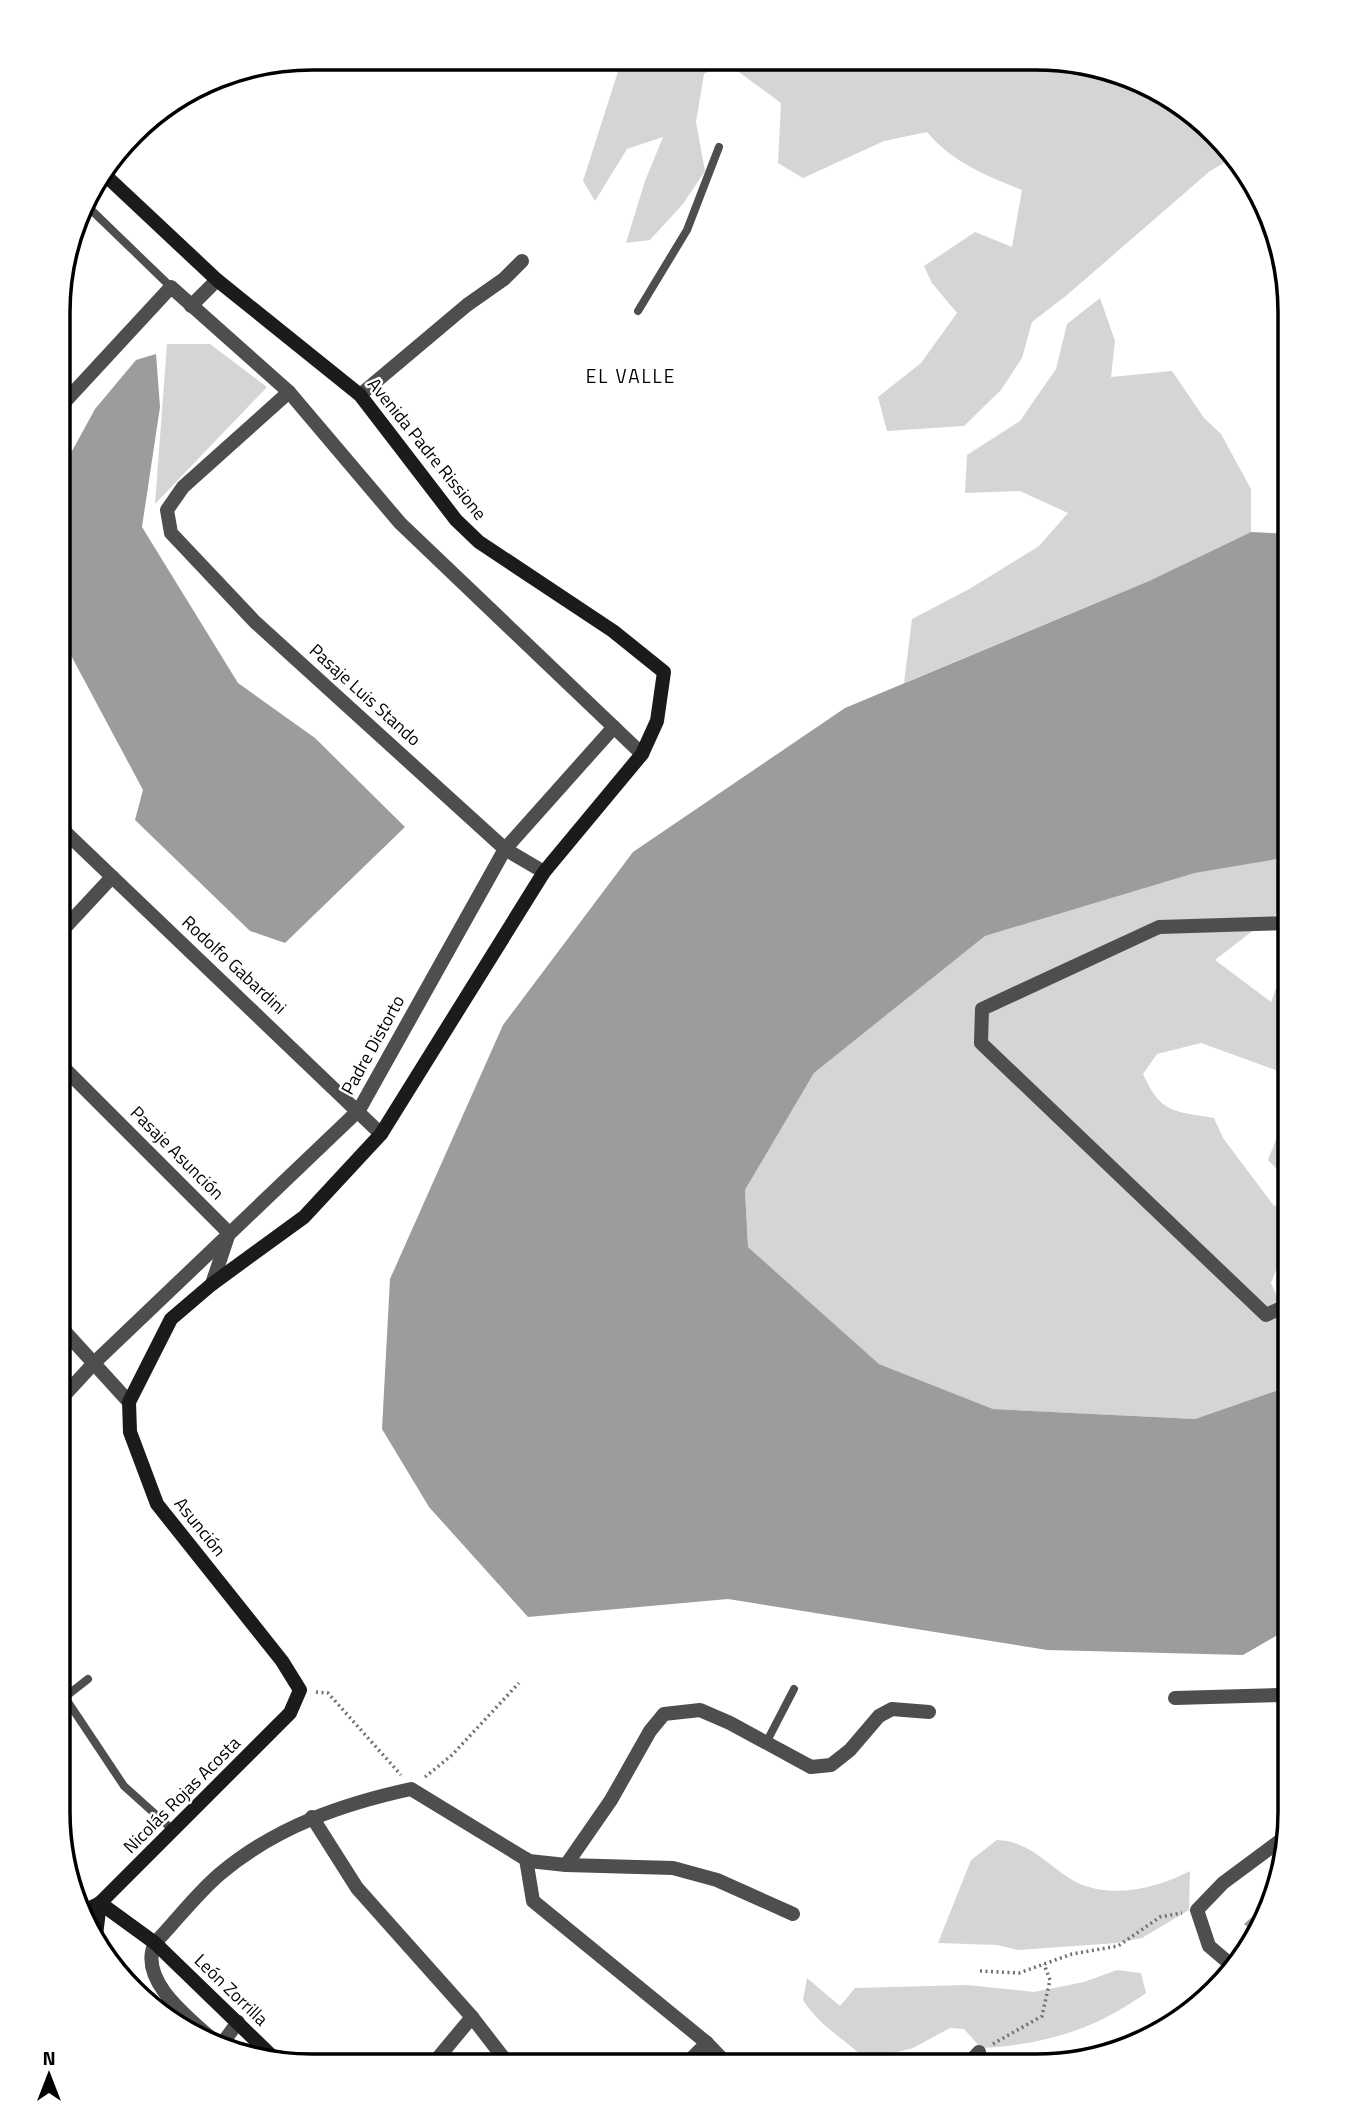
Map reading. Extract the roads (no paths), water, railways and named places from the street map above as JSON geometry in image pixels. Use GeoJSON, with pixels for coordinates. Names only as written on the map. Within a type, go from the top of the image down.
{"type":"FeatureCollection","features":[{"type":"Feature","properties":{"kind":"street","name":"Avenida Padre Rissione"},"geometry":{"type":"LineString","coordinates":[[110,180],[217,280],[360,395],[456,520],[479,542],[613,631],[664,672],[657,721],[642,754]]}},
{"type":"Feature","properties":{"kind":"street"},"geometry":{"type":"LineString","coordinates":[[360,395],[467,304],[504,279],[522,261]]}},
{"type":"Feature","properties":{"kind":"street"},"geometry":{"type":"LineString","coordinates":[[191,306],[217,280]]}},
{"type":"Feature","properties":{"kind":"street"},"geometry":{"type":"LineString","coordinates":[[70,396],[172,287],[289,392],[400,523],[642,754],[544,873],[381,1134],[304,1217],[212,1284],[171,1318],[129,1402],[70,1336]]}},
{"type":"Feature","properties":{"kind":"street","name":"Pasaje Luis Stando"},"geometry":{"type":"LineString","coordinates":[[289,392],[183,487],[167,510],[172,533],[255,622],[505,849],[544,873]]}},
{"type":"Feature","properties":{"kind":"street","name":"Padre Distorto"},"geometry":{"type":"LineString","coordinates":[[70,1389],[359,1110],[505,849],[614,727]]}},
{"type":"Feature","properties":{"kind":"street","name":"Rodolfo Gabardini"},"geometry":{"type":"LineString","coordinates":[[70,836],[359,1110],[381,1134]]}},
{"type":"Feature","properties":{"kind":"street"},"geometry":{"type":"LineString","coordinates":[[70,922],[113,877]]}},
{"type":"Feature","properties":{"kind":"street"},"geometry":{"type":"LineString","coordinates":[[1277,1310],[1266,1315],[981,1043],[982,1009],[1159,927],[1278,923]]}},
{"type":"Feature","properties":{"kind":"street","name":"Pasaje Asunción"},"geometry":{"type":"LineString","coordinates":[[70,1074],[229,1233]]}},
{"type":"Feature","properties":{"kind":"street"},"geometry":{"type":"LineString","coordinates":[[212,1284],[229,1233]]}},
{"type":"Feature","properties":{"kind":"street","name":"Asunción"},"geometry":{"type":"LineString","coordinates":[[129,1402],[130,1432],[157,1504],[282,1661],[300,1690],[290,1713]]}},
{"type":"Feature","properties":{"kind":"street"},"geometry":{"type":"LineString","coordinates":[[1175,1698],[1277,1695]]}},
{"type":"Feature","properties":{"kind":"street"},"geometry":{"type":"LineString","coordinates":[[566,1865],[611,1800],[649,1731],[664,1714],[700,1710],[730,1723],[811,1767],[831,1765],[850,1750],[879,1716],[892,1709],[929,1712]]}},
{"type":"Feature","properties":{"kind":"street","name":"Nicolás Rojas Acosta"},"geometry":{"type":"LineString","coordinates":[[90,1908],[100,1903],[174,1831],[290,1713]]}},
{"type":"Feature","properties":{"kind":"street"},"geometry":{"type":"LineString","coordinates":[[198,2026],[155,1983],[150,1955],[155,1943],[220,1874],[264,1840],[312,1817],[411,1789],[526,1859],[566,1865],[673,1868],[717,1880],[793,1914]]}},
{"type":"Feature","properties":{"kind":"street"},"geometry":{"type":"LineString","coordinates":[[312,1817],[357,1888],[472,2017],[501,2054]]}},
{"type":"Feature","properties":{"kind":"street"},"geometry":{"type":"LineString","coordinates":[[1226,1961],[1209,1946],[1198,1911],[1223,1883],[1275,1844]]}},
{"type":"Feature","properties":{"kind":"street"},"geometry":{"type":"LineString","coordinates":[[526,1859],[533,1901],[717,2054]]}},
{"type":"Feature","properties":{"kind":"street"},"geometry":{"type":"LineString","coordinates":[[97,1924],[100,1903]]}},
{"type":"Feature","properties":{"kind":"street","name":"León Zorrilla"},"geometry":{"type":"LineString","coordinates":[[100,1903],[155,1943],[265,2049]]}},
{"type":"Feature","properties":{"kind":"street"},"geometry":{"type":"LineString","coordinates":[[441,2054],[472,2017]]}},
{"type":"Feature","properties":{"kind":"street"},"geometry":{"type":"LineString","coordinates":[[227,2039],[238,2022]]}},
{"type":"Feature","properties":{"kind":"street"},"geometry":{"type":"LineString","coordinates":[[696,2054],[706,2043]]}},
{"type":"Feature","properties":{"kind":"lane"},"geometry":{"type":"LineString","coordinates":[[638,311],[687,230],[719,147]]}},
{"type":"Feature","properties":{"kind":"lane"},"geometry":{"type":"LineString","coordinates":[[92,211],[172,287]]}},
{"type":"Feature","properties":{"kind":"lane"},"geometry":{"type":"LineString","coordinates":[[70,1690],[88,1679]]}},
{"type":"Feature","properties":{"kind":"lane"},"geometry":{"type":"LineString","coordinates":[[766,1743],[794,1689]]}},
{"type":"Feature","properties":{"kind":"lane"},"geometry":{"type":"LineString","coordinates":[[70,1707],[124,1786],[174,1831]]}},
{"type":"Feature","properties":{"kind":"district","name":"EL VALLE"},"geometry":{"type":"Point","coordinates":[631,376]}}]}
